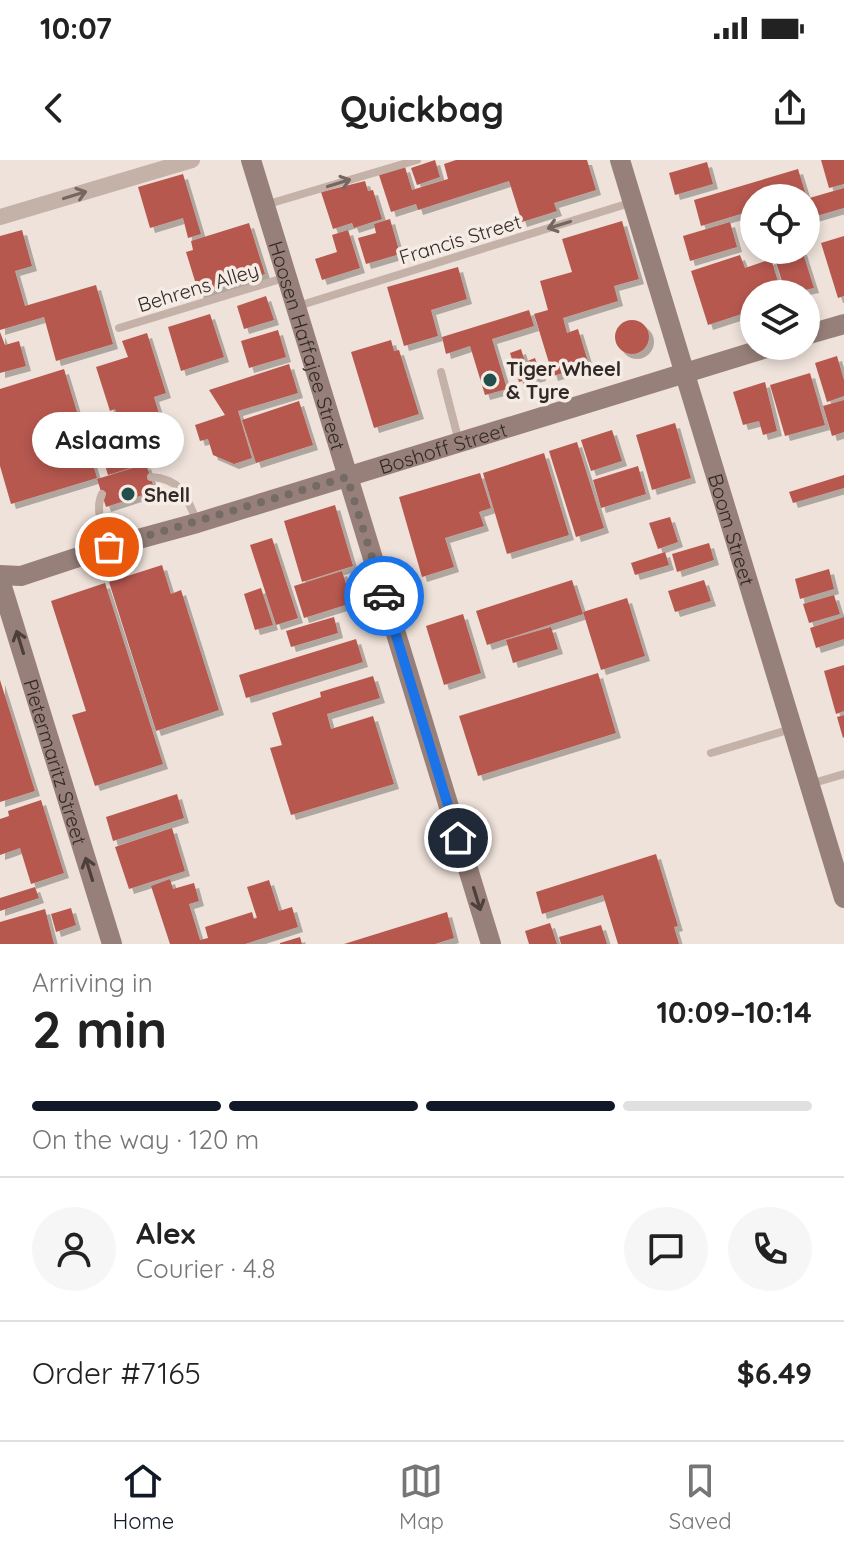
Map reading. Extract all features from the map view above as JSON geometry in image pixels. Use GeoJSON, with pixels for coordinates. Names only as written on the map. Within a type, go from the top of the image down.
{"type":"FeatureCollection","features":[{"type":"Feature","properties":{"kind":"street"},"geometry":{"type":"LineString","coordinates":[[0,217],[192,160]]}},
{"type":"Feature","properties":{"kind":"street","name":"Hoosen Haffajee Street"},"geometry":{"type":"LineString","coordinates":[[251,160],[491,944]]}},
{"type":"Feature","properties":{"kind":"street","name":"Boom Street"},"geometry":{"type":"LineString","coordinates":[[620,160],[844,898]]}},
{"type":"Feature","properties":{"kind":"street"},"geometry":{"type":"LineString","coordinates":[[820,331],[844,324]]}},
{"type":"Feature","properties":{"kind":"street","name":"Boshoff Street"},"geometry":{"type":"LineString","coordinates":[[1,585],[109,547],[197,523],[740,357]]}},
{"type":"Feature","properties":{"kind":"street","name":"Pietermaritz Street"},"geometry":{"type":"LineString","coordinates":[[1,585],[109,943]]}},
{"type":"Feature","properties":{"kind":"lane"},"geometry":{"type":"LineString","coordinates":[[264,206],[417,160]]}},
{"type":"Feature","properties":{"kind":"lane","name":"Francis Street"},"geometry":{"type":"LineString","coordinates":[[297,306],[633,201]]}},
{"type":"Feature","properties":{"kind":"lane","name":"Behrens Alley"},"geometry":{"type":"LineString","coordinates":[[119,328],[287,277]]}},
{"type":"Feature","properties":{"kind":"lane"},"geometry":{"type":"LineString","coordinates":[[441,372],[459,443]]}},
{"type":"Feature","properties":{"kind":"lane"},"geometry":{"type":"LineString","coordinates":[[151,477],[167,478],[177,485],[186,496],[197,523]]}},
{"type":"Feature","properties":{"kind":"lane"},"geometry":{"type":"LineString","coordinates":[[102,494],[98,513],[109,547]]}},
{"type":"Feature","properties":{"kind":"lane"},"geometry":{"type":"LineString","coordinates":[[711,753],[792,728]]}},
{"type":"Feature","properties":{"kind":"lane"},"geometry":{"type":"LineString","coordinates":[[809,784],[844,774]]}},
{"type":"Feature","properties":{"kind":"building"},"geometry":{"type":"Polygon","coordinates":[[[435,160],[440,177],[417,185],[411,168],[435,160]]]}},
{"type":"Feature","properties":{"kind":"building"},"geometry":{"type":"Polygon","coordinates":[[[456,160],[587,160],[596,190],[554,203],[557,211],[522,222],[509,181],[418,210],[416,204],[391,212],[379,175],[405,167],[412,190],[448,179],[444,164],[456,160]]]}},
{"type":"Feature","properties":{"kind":"building"},"geometry":{"type":"Polygon","coordinates":[[[821,160],[844,160],[844,184],[829,188],[821,160]]]}},
{"type":"Feature","properties":{"kind":"building"},"geometry":{"type":"Polygon","coordinates":[[[707,162],[713,184],[675,195],[669,173],[707,162]]]}},
{"type":"Feature","properties":{"kind":"building"},"geometry":{"type":"Polygon","coordinates":[[[798,169],[803,184],[748,184],[798,169]]]}},
{"type":"Feature","properties":{"kind":"building"},"geometry":{"type":"Polygon","coordinates":[[[183,174],[201,234],[188,238],[183,218],[150,228],[138,187],[183,174]]]}},
{"type":"Feature","properties":{"kind":"building"},"geometry":{"type":"Polygon","coordinates":[[[365,181],[368,191],[373,190],[382,219],[354,228],[352,223],[333,229],[321,192],[365,181]]]}},
{"type":"Feature","properties":{"kind":"building"},"geometry":{"type":"Polygon","coordinates":[[[740,186],[740,214],[701,226],[694,200],[740,186]]]}},
{"type":"Feature","properties":{"kind":"building"},"geometry":{"type":"Polygon","coordinates":[[[844,188],[844,208],[820,215],[820,195],[844,188]]]}},
{"type":"Feature","properties":{"kind":"building"},"geometry":{"type":"Polygon","coordinates":[[[390,219],[400,254],[366,264],[358,238],[376,233],[374,224],[390,219]]]}},
{"type":"Feature","properties":{"kind":"building"},"geometry":{"type":"Polygon","coordinates":[[[622,221],[639,279],[614,286],[618,301],[563,318],[567,333],[578,329],[589,365],[553,376],[534,314],[548,310],[540,281],[572,272],[562,239],[622,221]]]}},
{"type":"Feature","properties":{"kind":"building"},"geometry":{"type":"Polygon","coordinates":[[[730,222],[737,247],[690,261],[683,236],[730,222]]]}},
{"type":"Feature","properties":{"kind":"building"},"geometry":{"type":"Polygon","coordinates":[[[249,223],[265,274],[199,294],[186,252],[193,250],[191,241],[249,223]]]}},
{"type":"Feature","properties":{"kind":"building"},"geometry":{"type":"Polygon","coordinates":[[[22,230],[32,266],[15,271],[25,306],[96,285],[113,344],[56,361],[44,317],[0,330],[0,236],[22,230]]]}},
{"type":"Feature","properties":{"kind":"building"},"geometry":{"type":"Polygon","coordinates":[[[348,230],[360,268],[322,280],[315,259],[337,252],[332,235],[348,230]]]}},
{"type":"Feature","properties":{"kind":"building"},"geometry":{"type":"Polygon","coordinates":[[[844,236],[844,296],[838,298],[821,243],[844,236]]]}},
{"type":"Feature","properties":{"kind":"building"},"geometry":{"type":"Polygon","coordinates":[[[740,255],[740,264],[745,268],[773,264],[778,280],[740,280],[740,315],[708,325],[691,271],[740,255]]]}},
{"type":"Feature","properties":{"kind":"building"},"geometry":{"type":"Polygon","coordinates":[[[776,264],[806,264],[811,280],[782,280],[776,264]]]}},
{"type":"Feature","properties":{"kind":"building"},"geometry":{"type":"Polygon","coordinates":[[[458,267],[467,299],[431,310],[438,336],[404,346],[387,287],[458,267]]]}},
{"type":"Feature","properties":{"kind":"building"},"geometry":{"type":"Polygon","coordinates":[[[266,296],[274,320],[244,329],[237,306],[266,296]]]}},
{"type":"Feature","properties":{"kind":"building"},"geometry":{"type":"Polygon","coordinates":[[[529,310],[534,326],[492,339],[507,389],[485,395],[470,346],[446,354],[442,337],[529,310]]]}},
{"type":"Feature","properties":{"kind":"building"},"geometry":{"type":"Polygon","coordinates":[[[210,314],[224,357],[181,371],[168,327],[210,314]]]}},
{"type":"Feature","properties":{"kind":"building"},"geometry":{"type":"Polygon","coordinates":[[[632,320],[644,325],[649,337],[644,349],[632,354],[620,349],[615,337],[620,325],[632,320]]]}},
{"type":"Feature","properties":{"kind":"building"},"geometry":{"type":"Polygon","coordinates":[[[278,330],[286,357],[249,368],[241,341],[278,330]]]}},
{"type":"Feature","properties":{"kind":"building"},"geometry":{"type":"Polygon","coordinates":[[[0,332],[5,345],[19,341],[26,366],[0,373],[0,332]]]}},
{"type":"Feature","properties":{"kind":"building"},"geometry":{"type":"Polygon","coordinates":[[[147,333],[166,393],[154,397],[165,433],[148,437],[155,460],[108,475],[101,452],[126,444],[115,409],[110,411],[96,367],[128,357],[122,341],[147,333]]]}},
{"type":"Feature","properties":{"kind":"building"},"geometry":{"type":"Polygon","coordinates":[[[391,340],[394,351],[399,350],[419,414],[374,428],[351,352],[391,340]]]}},
{"type":"Feature","properties":{"kind":"building"},"geometry":{"type":"Polygon","coordinates":[[[521,349],[525,362],[535,358],[541,376],[519,382],[510,353],[521,349]]]}},
{"type":"Feature","properties":{"kind":"building"},"geometry":{"type":"Polygon","coordinates":[[[837,356],[844,380],[844,396],[827,402],[815,363],[837,356]]]}},
{"type":"Feature","properties":{"kind":"building"},"geometry":{"type":"Polygon","coordinates":[[[289,364],[298,393],[238,411],[252,458],[234,464],[213,455],[208,439],[200,441],[195,425],[225,415],[209,390],[289,364]]]}},
{"type":"Feature","properties":{"kind":"building"},"geometry":{"type":"Polygon","coordinates":[[[64,369],[97,478],[11,504],[0,466],[0,389],[64,369]]]}},
{"type":"Feature","properties":{"kind":"building"},"geometry":{"type":"Polygon","coordinates":[[[810,373],[825,425],[785,436],[770,385],[810,373]]]}},
{"type":"Feature","properties":{"kind":"building"},"geometry":{"type":"Polygon","coordinates":[[[765,382],[777,431],[763,435],[759,421],[743,425],[733,392],[765,382]]]}},
{"type":"Feature","properties":{"kind":"building"},"geometry":{"type":"Polygon","coordinates":[[[844,400],[844,432],[832,436],[823,406],[844,400]]]}},
{"type":"Feature","properties":{"kind":"building"},"geometry":{"type":"Polygon","coordinates":[[[299,401],[313,445],[256,463],[242,420],[299,401]]]}},
{"type":"Feature","properties":{"kind":"building"},"geometry":{"type":"Polygon","coordinates":[[[675,423],[691,478],[652,490],[636,435],[675,423]]]}},
{"type":"Feature","properties":{"kind":"building"},"geometry":{"type":"Polygon","coordinates":[[[612,430],[622,461],[591,471],[581,440],[612,430]]]}},
{"type":"Feature","properties":{"kind":"building"},"geometry":{"type":"Polygon","coordinates":[[[577,442],[604,528],[576,537],[549,451],[577,442]]]}},
{"type":"Feature","properties":{"kind":"building"},"geometry":{"type":"Polygon","coordinates":[[[544,453],[569,535],[507,554],[483,473],[544,453]]]}},
{"type":"Feature","properties":{"kind":"building"},"geometry":{"type":"Polygon","coordinates":[[[146,464],[155,491],[106,507],[97,479],[146,464]]]}},
{"type":"Feature","properties":{"kind":"building"},"geometry":{"type":"Polygon","coordinates":[[[638,466],[646,494],[601,508],[593,480],[638,466]]]}},
{"type":"Feature","properties":{"kind":"building"},"geometry":{"type":"Polygon","coordinates":[[[480,473],[491,508],[479,512],[484,526],[445,538],[454,567],[422,577],[399,497],[480,473]]]}},
{"type":"Feature","properties":{"kind":"building"},"geometry":{"type":"Polygon","coordinates":[[[844,475],[844,488],[793,503],[789,492],[844,475]]]}},
{"type":"Feature","properties":{"kind":"building"},"geometry":{"type":"Polygon","coordinates":[[[335,505],[353,566],[302,582],[284,521],[335,505]]]}},
{"type":"Feature","properties":{"kind":"building"},"geometry":{"type":"Polygon","coordinates":[[[670,517],[678,542],[658,549],[649,523],[670,517]]]}},
{"type":"Feature","properties":{"kind":"building"},"geometry":{"type":"Polygon","coordinates":[[[272,538],[298,618],[276,625],[250,545],[272,538]]]}},
{"type":"Feature","properties":{"kind":"building"},"geometry":{"type":"Polygon","coordinates":[[[709,543],[714,560],[677,572],[672,554],[709,543]]]}},
{"type":"Feature","properties":{"kind":"building"},"geometry":{"type":"Polygon","coordinates":[[[665,552],[669,565],[635,575],[631,563],[665,552]]]}},
{"type":"Feature","properties":{"kind":"building"},"geometry":{"type":"Polygon","coordinates":[[[162,565],[171,594],[181,590],[219,710],[156,731],[109,582],[162,565]]]}},
{"type":"Feature","properties":{"kind":"building"},"geometry":{"type":"Polygon","coordinates":[[[829,569],[834,589],[800,599],[795,579],[829,569]]]}},
{"type":"Feature","properties":{"kind":"building"},"geometry":{"type":"Polygon","coordinates":[[[342,571],[352,603],[304,618],[294,586],[342,571]]]}},
{"type":"Feature","properties":{"kind":"building"},"geometry":{"type":"Polygon","coordinates":[[[572,580],[583,614],[487,645],[476,611],[572,580]]]}},
{"type":"Feature","properties":{"kind":"building"},"geometry":{"type":"Polygon","coordinates":[[[704,580],[711,601],[675,612],[668,591],[704,580]]]}},
{"type":"Feature","properties":{"kind":"building"},"geometry":{"type":"Polygon","coordinates":[[[105,583],[163,764],[95,786],[72,715],[86,711],[51,601],[105,583]]]}},
{"type":"Feature","properties":{"kind":"building"},"geometry":{"type":"Polygon","coordinates":[[[261,588],[273,625],[255,630],[244,594],[261,588]]]}},
{"type":"Feature","properties":{"kind":"building"},"geometry":{"type":"Polygon","coordinates":[[[834,595],[840,614],[809,623],[803,604],[834,595]]]}},
{"type":"Feature","properties":{"kind":"building"},"geometry":{"type":"Polygon","coordinates":[[[627,598],[645,656],[601,670],[583,612],[627,598]]]}},
{"type":"Feature","properties":{"kind":"building"},"geometry":{"type":"Polygon","coordinates":[[[463,614],[481,673],[444,685],[426,626],[463,614]]]}},
{"type":"Feature","properties":{"kind":"building"},"geometry":{"type":"Polygon","coordinates":[[[334,617],[338,633],[291,647],[286,631],[334,617]]]}},
{"type":"Feature","properties":{"kind":"building"},"geometry":{"type":"Polygon","coordinates":[[[844,617],[844,639],[816,648],[810,628],[844,617]]]}},
{"type":"Feature","properties":{"kind":"building"},"geometry":{"type":"Polygon","coordinates":[[[551,627],[558,649],[513,663],[506,640],[551,627]]]}},
{"type":"Feature","properties":{"kind":"building"},"geometry":{"type":"Polygon","coordinates":[[[356,639],[363,662],[246,698],[239,675],[356,639]]]}},
{"type":"Feature","properties":{"kind":"building"},"geometry":{"type":"Polygon","coordinates":[[[844,665],[844,711],[836,714],[824,671],[844,665]]]}},
{"type":"Feature","properties":{"kind":"building"},"geometry":{"type":"Polygon","coordinates":[[[598,673],[616,733],[478,776],[459,716],[598,673]]]}},
{"type":"Feature","properties":{"kind":"building"},"geometry":{"type":"Polygon","coordinates":[[[373,676],[380,698],[327,714],[331,729],[373,716],[394,784],[291,815],[270,748],[282,745],[272,713],[321,697],[320,692],[373,676]]]}},
{"type":"Feature","properties":{"kind":"building"},"geometry":{"type":"Polygon","coordinates":[[[0,680],[35,791],[0,802],[0,680]]]}},
{"type":"Feature","properties":{"kind":"building"},"geometry":{"type":"Polygon","coordinates":[[[844,715],[844,737],[843,738],[837,717],[844,715]]]}},
{"type":"Feature","properties":{"kind":"building"},"geometry":{"type":"Polygon","coordinates":[[[177,794],[184,818],[113,841],[106,817],[177,794]]]}},
{"type":"Feature","properties":{"kind":"building"},"geometry":{"type":"Polygon","coordinates":[[[41,800],[64,873],[31,884],[20,848],[0,855],[0,819],[9,816],[8,811],[41,800]]]}},
{"type":"Feature","properties":{"kind":"building"},"geometry":{"type":"Polygon","coordinates":[[[172,828],[185,871],[129,889],[115,847],[172,828]]]}},
{"type":"Feature","properties":{"kind":"building"},"geometry":{"type":"Polygon","coordinates":[[[656,854],[678,926],[674,927],[679,944],[618,944],[603,895],[542,914],[536,892],[656,854]]]}},
{"type":"Feature","properties":{"kind":"building"},"geometry":{"type":"Polygon","coordinates":[[[170,879],[173,889],[194,883],[199,901],[189,904],[200,940],[208,938],[205,927],[252,912],[254,919],[257,918],[247,887],[269,880],[279,911],[292,907],[298,927],[245,944],[170,944],[151,886],[170,879]]]}},
{"type":"Feature","properties":{"kind":"building"},"geometry":{"type":"Polygon","coordinates":[[[35,887],[39,898],[0,911],[0,898],[35,887]]]}},
{"type":"Feature","properties":{"kind":"building"},"geometry":{"type":"Polygon","coordinates":[[[71,908],[76,925],[56,932],[51,914],[71,908]]]}},
{"type":"Feature","properties":{"kind":"building"},"geometry":{"type":"Polygon","coordinates":[[[45,909],[54,944],[0,944],[0,922],[45,909]]]}},
{"type":"Feature","properties":{"kind":"building"},"geometry":{"type":"Polygon","coordinates":[[[447,912],[454,938],[435,944],[344,944],[447,912]]]}},
{"type":"Feature","properties":{"kind":"building"},"geometry":{"type":"Polygon","coordinates":[[[550,923],[557,944],[529,944],[525,931],[550,923]]]}},
{"type":"Feature","properties":{"kind":"building"},"geometry":{"type":"Polygon","coordinates":[[[601,925],[607,944],[561,944],[559,937],[601,925]]]}},
{"type":"Feature","properties":{"kind":"building"},"geometry":{"type":"Polygon","coordinates":[[[300,937],[302,944],[280,944],[280,943],[300,937]]]}},
{"type":"Feature","properties":{"kind":"way so far"},"geometry":{"type":"LineString","coordinates":[[109,547],[347,477],[384,596]]}},
{"type":"Feature","properties":{"kind":"place","name":"Tiger Wheel & Tyre"},"geometry":{"type":"Point","coordinates":[490,380]}},
{"type":"Feature","properties":{"kind":"place","name":"Shell"},"geometry":{"type":"Point","coordinates":[128,494]}},
{"type":"Feature","properties":{"kind":"place","name":"Aslaams"},"geometry":{"type":"Point","coordinates":[109,547]}},
{"type":"Feature","properties":{"kind":"route"},"geometry":{"type":"LineString","coordinates":[[384,596],[458,838]]}}]}
